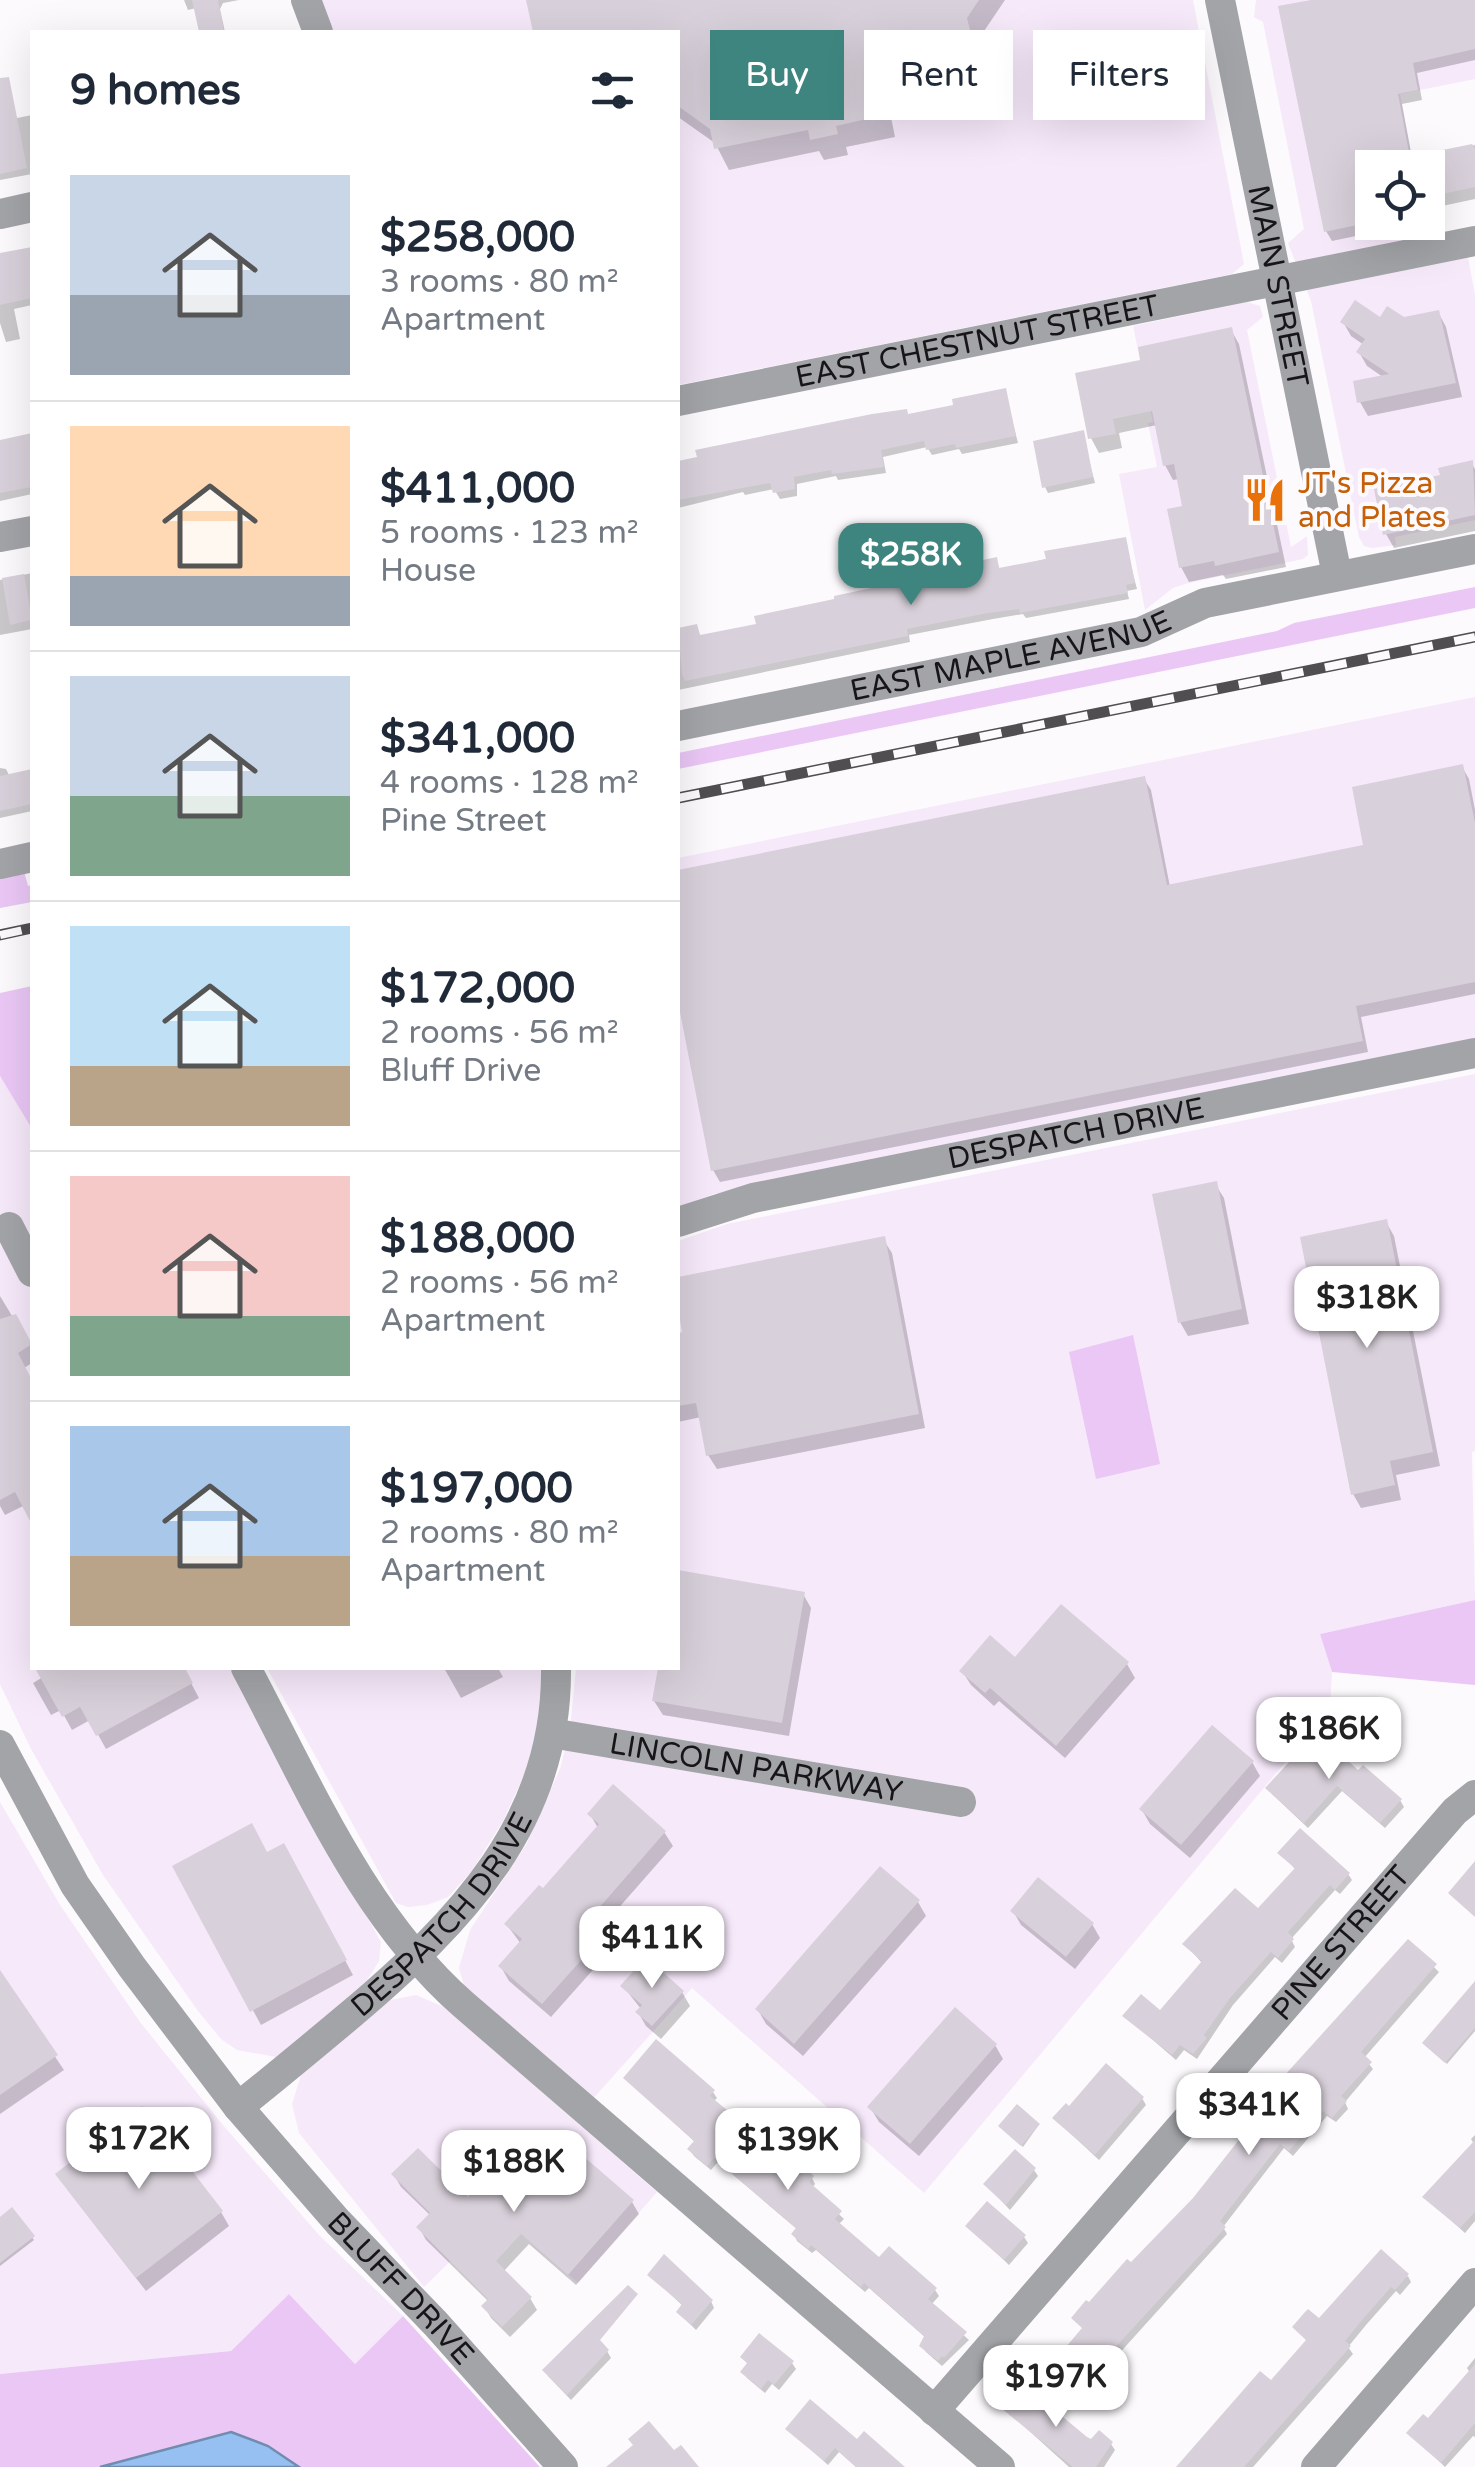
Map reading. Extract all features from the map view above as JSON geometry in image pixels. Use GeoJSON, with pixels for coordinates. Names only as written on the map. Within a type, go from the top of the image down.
{"type":"FeatureCollection","features":[{"type":"Feature","properties":{"kind":"street"},"geometry":{"type":"LineString","coordinates":[[306,0],[317,30]]}},
{"type":"Feature","properties":{"kind":"street","name":"MAIN STREET"},"geometry":{"type":"LineString","coordinates":[[1220,0],[1338,575]]}},
{"type":"Feature","properties":{"kind":"street"},"geometry":{"type":"LineString","coordinates":[[0,214],[30,207]]}},
{"type":"Feature","properties":{"kind":"street","name":"EAST CHESTNUT STREET"},"geometry":{"type":"LineString","coordinates":[[680,401],[1475,241]]}},
{"type":"Feature","properties":{"kind":"street"},"geometry":{"type":"LineString","coordinates":[[0,537],[30,531]]}},
{"type":"Feature","properties":{"kind":"street","name":"EAST MAPLE AVENUE"},"geometry":{"type":"LineString","coordinates":[[680,726],[1141,632],[1204,603],[1475,548]]}},
{"type":"Feature","properties":{"kind":"street"},"geometry":{"type":"LineString","coordinates":[[0,864],[30,857]]}},
{"type":"Feature","properties":{"kind":"street","name":"DESPATCH DRIVE"},"geometry":{"type":"LineString","coordinates":[[680,1221],[752,1198],[1475,1053]]}},
{"type":"Feature","properties":{"kind":"street"},"geometry":{"type":"LineString","coordinates":[[8,1227],[30,1268]]}},
{"type":"Feature","properties":{"kind":"street"},"geometry":{"type":"LineString","coordinates":[[247,1670],[356,1872],[417,1958],[464,2005],[1000,2467]]}},
{"type":"Feature","properties":{"kind":"street","name":"DESPATCH DRIVE"},"geometry":{"type":"LineString","coordinates":[[238,2107],[417,1958],[476,1892],[505,1852],[540,1777],[551,1732],[556,1670]]}},
{"type":"Feature","properties":{"kind":"street","name":"LINCOLN PARKWAY"},"geometry":{"type":"LineString","coordinates":[[551,1732],[961,1802]]}},
{"type":"Feature","properties":{"kind":"street","name":"BLUFF DRIVE"},"geometry":{"type":"LineString","coordinates":[[0,1745],[75,1885],[238,2107],[563,2467]]}},
{"type":"Feature","properties":{"kind":"street","name":"PINE STREET"},"geometry":{"type":"LineString","coordinates":[[934,2411],[1454,1811],[1475,1795]]}},
{"type":"Feature","properties":{"kind":"street"},"geometry":{"type":"LineString","coordinates":[[1316,2467],[1475,2282]]}},
{"type":"Feature","properties":{"kind":"shaded area"},"geometry":{"type":"Polygon","coordinates":[[[321,0],[1193,0],[1199,30],[1033,30],[1033,120],[1205,120],[1205,62],[1244,264],[1232,274],[680,385],[680,30],[332,30],[321,0]]]}},
{"type":"Feature","properties":{"kind":"shaded area"},"geometry":{"type":"Polygon","coordinates":[[[1256,0],[1475,0],[1475,79],[1400,94],[1411,150],[1355,150],[1355,240],[1429,240],[1434,264],[1468,257],[1475,295],[1475,520],[1395,537],[1396,545],[1372,548],[1364,546],[1359,537],[1311,301],[1288,243],[1304,229],[1263,22],[1254,17],[1256,0]]]}},
{"type":"Feature","properties":{"kind":"shaded area"},"geometry":{"type":"Polygon","coordinates":[[[1247,302],[1260,306],[1263,317],[1247,330],[1291,547],[1307,536],[1308,555],[1173,588],[1145,610],[1119,474],[1157,467],[1148,423],[1153,422],[1133,326],[1247,302]]]}},
{"type":"Feature","properties":{"kind":"shaded area"},"geometry":{"type":"Polygon","coordinates":[[[1475,587],[1475,608],[680,769],[680,753],[1277,631],[1294,623],[1475,587]]]}},
{"type":"Feature","properties":{"kind":"shaded area"},"geometry":{"type":"Polygon","coordinates":[[[1475,697],[1475,1044],[714,1194],[680,1206],[680,858],[1475,697]]]}},
{"type":"Feature","properties":{"kind":"shaded area"},"geometry":{"type":"Polygon","coordinates":[[[24,871],[30,886],[30,902],[0,908],[0,877],[24,871]]]}},
{"type":"Feature","properties":{"kind":"shaded area"},"geometry":{"type":"Polygon","coordinates":[[[30,986],[30,1126],[0,1076],[0,993],[30,986]]]}},
{"type":"Feature","properties":{"kind":"shaded area"},"geometry":{"type":"Polygon","coordinates":[[[1475,1074],[1475,1600],[1320,1634],[1332,1672],[1330,1709],[924,2193],[692,1988],[591,2101],[465,1989],[459,1968],[470,1930],[526,1845],[560,1769],[570,1730],[576,1670],[680,1670],[680,1240],[727,1224],[1475,1074]]]}},
{"type":"Feature","properties":{"kind":"shaded area"},"geometry":{"type":"Polygon","coordinates":[[[0,1076],[30,1126],[30,1670],[251,1670],[235,1679],[381,1942],[379,1961],[367,1980],[287,2052],[276,2057],[237,2050],[221,2039],[103,1875],[31,1749],[0,1684],[0,1076]]]}},
{"type":"Feature","properties":{"kind":"shaded area"},"geometry":{"type":"Polygon","coordinates":[[[1133,1335],[1160,1464],[1096,1479],[1069,1352],[1133,1335]]]}},
{"type":"Feature","properties":{"kind":"shaded area"},"geometry":{"type":"Polygon","coordinates":[[[1475,1600],[1475,1685],[1332,1672],[1320,1634],[1475,1600]]]}},
{"type":"Feature","properties":{"kind":"shaded area"},"geometry":{"type":"Polygon","coordinates":[[[268,1670],[545,1670],[539,1723],[525,1773],[503,1821],[471,1872],[448,1897],[427,1905],[408,1907],[396,1903],[268,1670]]]}},
{"type":"Feature","properties":{"kind":"shaded area"},"geometry":{"type":"Polygon","coordinates":[[[0,1802],[60,1905],[140,2022],[319,2235],[403,2316],[355,2364],[289,2294],[231,2351],[0,2374],[0,1802]]]}},
{"type":"Feature","properties":{"kind":"shaded area"},"geometry":{"type":"Polygon","coordinates":[[[416,1995],[444,2007],[657,2192],[578,2283],[498,2214],[424,2287],[299,2133],[292,2104],[301,2075],[390,2000],[416,1995]]]}},
{"type":"Feature","properties":{"kind":"shaded area"},"geometry":{"type":"Polygon","coordinates":[[[289,2294],[355,2364],[403,2316],[540,2467],[299,2467],[268,2446],[231,2432],[100,2467],[0,2467],[0,2374],[231,2351],[289,2294]]]}},
{"type":"Feature","properties":{"kind":"water"},"geometry":{"type":"Polygon","coordinates":[[[231,2432],[268,2446],[299,2467],[100,2467],[231,2432]]]}},
{"type":"Feature","properties":{"kind":"building"},"geometry":{"type":"Polygon","coordinates":[[[192,0],[218,0],[224,30],[199,30],[192,0]]]}},
{"type":"Feature","properties":{"kind":"building"},"geometry":{"type":"Polygon","coordinates":[[[526,0],[979,0],[967,18],[970,30],[864,30],[864,120],[836,126],[838,134],[810,140],[808,130],[714,149],[710,129],[680,107],[680,30],[533,30],[526,0]]]}},
{"type":"Feature","properties":{"kind":"building"},"geometry":{"type":"Polygon","coordinates":[[[1311,0],[1475,0],[1475,49],[1413,63],[1418,90],[1398,94],[1409,150],[1355,150],[1355,226],[1324,232],[1278,6],[1311,0]]]}},
{"type":"Feature","properties":{"kind":"building"},"geometry":{"type":"Polygon","coordinates":[[[9,77],[27,168],[0,174],[0,78],[9,77]]]}},
{"type":"Feature","properties":{"kind":"building"},"geometry":{"type":"Polygon","coordinates":[[[1472,144],[1475,187],[1445,193],[1443,150],[1472,144]]]}},
{"type":"Feature","properties":{"kind":"building"},"geometry":{"type":"Polygon","coordinates":[[[30,247],[30,298],[0,305],[0,253],[30,247]]]}},
{"type":"Feature","properties":{"kind":"building"},"geometry":{"type":"Polygon","coordinates":[[[1355,300],[1380,317],[1387,306],[1404,317],[1439,310],[1456,383],[1357,403],[1353,381],[1389,374],[1356,352],[1365,339],[1340,322],[1355,300]]]}},
{"type":"Feature","properties":{"kind":"building"},"geometry":{"type":"Polygon","coordinates":[[[1232,327],[1279,552],[1215,566],[1214,561],[1179,568],[1167,509],[1182,506],[1174,464],[1163,466],[1152,411],[1113,419],[1116,434],[1088,439],[1075,373],[1140,360],[1138,347],[1232,327]]]}},
{"type":"Feature","properties":{"kind":"building"},"geometry":{"type":"Polygon","coordinates":[[[1006,388],[1016,436],[926,450],[924,441],[881,450],[884,467],[794,477],[795,489],[773,493],[770,483],[680,500],[680,461],[697,457],[695,450],[872,414],[907,409],[908,414],[953,405],[952,399],[1006,388]]]}},
{"type":"Feature","properties":{"kind":"building"},"geometry":{"type":"Polygon","coordinates":[[[1084,430],[1093,477],[1042,488],[1033,441],[1084,430]]]}},
{"type":"Feature","properties":{"kind":"building"},"geometry":{"type":"Polygon","coordinates":[[[30,433],[30,487],[0,493],[0,440],[30,433]]]}},
{"type":"Feature","properties":{"kind":"building"},"geometry":{"type":"Polygon","coordinates":[[[1473,460],[1475,515],[1383,535],[1374,489],[1440,475],[1438,468],[1473,460]]]}},
{"type":"Feature","properties":{"kind":"building"},"geometry":{"type":"Polygon","coordinates":[[[1126,537],[1135,583],[1126,585],[1128,593],[907,629],[908,636],[685,681],[682,674],[680,628],[697,624],[700,635],[756,624],[754,616],[964,564],[997,557],[999,568],[1046,559],[1044,551],[1126,537]]]}},
{"type":"Feature","properties":{"kind":"building"},"geometry":{"type":"Polygon","coordinates":[[[24,574],[30,620],[10,625],[2,578],[24,574]]]}},
{"type":"Feature","properties":{"kind":"building"},"geometry":{"type":"Polygon","coordinates":[[[1463,764],[1475,823],[1475,982],[1356,1006],[1363,1041],[711,1171],[680,1012],[680,870],[1145,776],[1167,885],[1363,845],[1352,787],[1463,764]]]}},
{"type":"Feature","properties":{"kind":"building"},"geometry":{"type":"Polygon","coordinates":[[[30,769],[30,804],[0,811],[0,776],[30,769]]]}},
{"type":"Feature","properties":{"kind":"building"},"geometry":{"type":"Polygon","coordinates":[[[1217,1181],[1242,1309],[1178,1323],[1152,1194],[1217,1181]]]}},
{"type":"Feature","properties":{"kind":"building"},"geometry":{"type":"Polygon","coordinates":[[[1387,1219],[1433,1452],[1390,1461],[1395,1485],[1351,1495],[1300,1237],[1387,1219]]]}},
{"type":"Feature","properties":{"kind":"building"},"geometry":{"type":"Polygon","coordinates":[[[885,1236],[919,1414],[706,1456],[696,1403],[680,1406],[680,1277],[885,1236]]]}},
{"type":"Feature","properties":{"kind":"building"},"geometry":{"type":"Polygon","coordinates":[[[16,1314],[30,1340],[30,1345],[18,1353],[30,1376],[30,1521],[15,1492],[0,1500],[0,1319],[16,1314]]]}},
{"type":"Feature","properties":{"kind":"building"},"geometry":{"type":"Polygon","coordinates":[[[680,1570],[805,1592],[782,1723],[652,1701],[658,1670],[680,1670],[680,1570]]]}},
{"type":"Feature","properties":{"kind":"building"},"geometry":{"type":"Polygon","coordinates":[[[1061,1604],[1129,1662],[1056,1746],[990,1688],[985,1693],[959,1671],[990,1635],[1015,1657],[1061,1604]]]}},
{"type":"Feature","properties":{"kind":"building"},"geometry":{"type":"Polygon","coordinates":[[[36,1670],[186,1670],[193,1683],[96,1736],[80,1707],[62,1717],[36,1670]]]}},
{"type":"Feature","properties":{"kind":"building"},"geometry":{"type":"Polygon","coordinates":[[[1212,1725],[1254,1761],[1181,1845],[1139,1809],[1212,1725]]]}},
{"type":"Feature","properties":{"kind":"building"},"geometry":{"type":"Polygon","coordinates":[[[1317,1732],[1358,1770],[1363,1765],[1402,1799],[1380,1823],[1337,1786],[1304,1823],[1265,1788],[1317,1732]]]}},
{"type":"Feature","properties":{"kind":"building"},"geometry":{"type":"Polygon","coordinates":[[[613,1784],[666,1831],[585,1924],[601,1938],[542,2004],[498,1966],[522,1939],[504,1924],[539,1885],[543,1888],[599,1824],[587,1814],[613,1784]]]}},
{"type":"Feature","properties":{"kind":"building"},"geometry":{"type":"Polygon","coordinates":[[[252,1823],[267,1852],[284,1843],[347,1960],[250,2012],[172,1866],[252,1823]]]}},
{"type":"Feature","properties":{"kind":"building"},"geometry":{"type":"Polygon","coordinates":[[[1300,1828],[1350,1873],[1335,1890],[1330,1885],[1288,1932],[1294,1939],[1278,1958],[1271,1952],[1230,1998],[1193,2054],[1180,2045],[1172,2055],[1122,2016],[1141,1994],[1160,2010],[1202,1961],[1182,1944],[1235,1888],[1258,1908],[1295,1868],[1277,1853],[1300,1828]]]}},
{"type":"Feature","properties":{"kind":"building"},"geometry":{"type":"Polygon","coordinates":[[[1475,1861],[1475,1917],[1448,1893],[1475,1861]]]}},
{"type":"Feature","properties":{"kind":"building"},"geometry":{"type":"Polygon","coordinates":[[[880,1866],[920,1900],[794,2044],[755,2009],[880,1866]]]}},
{"type":"Feature","properties":{"kind":"building"},"geometry":{"type":"Polygon","coordinates":[[[1038,1877],[1094,1923],[1066,1957],[1010,1911],[1038,1877]]]}},
{"type":"Feature","properties":{"kind":"building"},"geometry":{"type":"Polygon","coordinates":[[[1408,1939],[1437,1964],[1361,2052],[1372,2062],[1341,2096],[1347,2101],[1332,2118],[1323,2111],[1289,2151],[1280,2144],[1220,2221],[1226,2227],[1111,2352],[1105,2347],[1082,2373],[1060,2354],[1082,2328],[1071,2318],[1193,2198],[1287,2079],[1284,2076],[1408,1939]]]}},
{"type":"Feature","properties":{"kind":"building"},"geometry":{"type":"Polygon","coordinates":[[[646,1957],[684,1991],[652,2026],[635,2012],[642,2005],[620,1986],[646,1957]]]}},
{"type":"Feature","properties":{"kind":"building"},"geometry":{"type":"Polygon","coordinates":[[[0,1970],[58,2055],[0,2095],[0,1970]]]}},
{"type":"Feature","properties":{"kind":"building"},"geometry":{"type":"Polygon","coordinates":[[[1475,1981],[1475,2028],[1445,2063],[1422,2043],[1475,1981]]]}},
{"type":"Feature","properties":{"kind":"building"},"geometry":{"type":"Polygon","coordinates":[[[955,2007],[997,2044],[910,2144],[867,2107],[955,2007]]]}},
{"type":"Feature","properties":{"kind":"building"},"geometry":{"type":"Polygon","coordinates":[[[656,2039],[715,2090],[710,2096],[751,2130],[755,2126],[814,2176],[809,2182],[842,2211],[835,2219],[879,2257],[889,2246],[937,2288],[928,2299],[967,2332],[944,2358],[938,2361],[919,2346],[924,2336],[864,2283],[861,2287],[811,2245],[808,2249],[791,2234],[796,2228],[714,2158],[707,2166],[687,2149],[694,2141],[623,2078],[656,2039]]]}},
{"type":"Feature","properties":{"kind":"building"},"geometry":{"type":"Polygon","coordinates":[[[1106,2063],[1144,2097],[1095,2155],[1052,2118],[1066,2103],[1069,2106],[1106,2063]]]}},
{"type":"Feature","properties":{"kind":"building"},"geometry":{"type":"Polygon","coordinates":[[[1017,2104],[1040,2124],[1021,2146],[998,2126],[1017,2104]]]}},
{"type":"Feature","properties":{"kind":"building"},"geometry":{"type":"Polygon","coordinates":[[[142,2106],[223,2211],[136,2278],[55,2174],[142,2106]]]}},
{"type":"Feature","properties":{"kind":"building"},"geometry":{"type":"Polygon","coordinates":[[[527,2130],[570,2168],[582,2155],[634,2200],[568,2275],[521,2234],[496,2261],[532,2297],[502,2327],[481,2306],[488,2299],[416,2227],[430,2213],[391,2174],[418,2148],[468,2197],[527,2130]]]}},
{"type":"Feature","properties":{"kind":"building"},"geometry":{"type":"Polygon","coordinates":[[[1475,2140],[1475,2212],[1460,2228],[1422,2197],[1475,2140]]]}},
{"type":"Feature","properties":{"kind":"building"},"geometry":{"type":"Polygon","coordinates":[[[1015,2149],[1036,2168],[1006,2205],[983,2184],[1015,2149]]]}},
{"type":"Feature","properties":{"kind":"building"},"geometry":{"type":"Polygon","coordinates":[[[987,2201],[1026,2235],[1004,2260],[965,2226],[987,2201]]]}},
{"type":"Feature","properties":{"kind":"building"},"geometry":{"type":"Polygon","coordinates":[[[12,2207],[35,2236],[0,2263],[0,2217],[12,2207]]]}},
{"type":"Feature","properties":{"kind":"building"},"geometry":{"type":"Polygon","coordinates":[[[1381,2249],[1409,2274],[1395,2290],[1391,2287],[1363,2319],[1345,2341],[1351,2346],[1244,2467],[1176,2467],[1260,2371],[1271,2380],[1306,2340],[1292,2327],[1305,2312],[1308,2309],[1319,2318],[1381,2249]]]}},
{"type":"Feature","properties":{"kind":"building"},"geometry":{"type":"Polygon","coordinates":[[[664,2254],[713,2300],[691,2325],[676,2312],[682,2304],[647,2275],[664,2254]]]}},
{"type":"Feature","properties":{"kind":"building"},"geometry":{"type":"Polygon","coordinates":[[[628,2285],[638,2294],[600,2340],[609,2350],[567,2395],[542,2370],[628,2285]]]}},
{"type":"Feature","properties":{"kind":"building"},"geometry":{"type":"Polygon","coordinates":[[[759,2333],[794,2361],[774,2385],[768,2380],[761,2389],[740,2372],[747,2363],[740,2357],[759,2333]]]}},
{"type":"Feature","properties":{"kind":"building"},"geometry":{"type":"Polygon","coordinates":[[[1475,2364],[1475,2423],[1441,2463],[1406,2433],[1423,2414],[1428,2418],[1475,2364]]]}},
{"type":"Feature","properties":{"kind":"building"},"geometry":{"type":"Polygon","coordinates":[[[1022,2383],[1087,2437],[1091,2439],[1099,2430],[1113,2442],[1096,2467],[1073,2467],[1001,2408],[1022,2383]]]}},
{"type":"Feature","properties":{"kind":"building"},"geometry":{"type":"Polygon","coordinates":[[[810,2399],[857,2439],[864,2431],[905,2467],[856,2467],[835,2448],[824,2461],[785,2429],[810,2399]]]}},
{"type":"Feature","properties":{"kind":"building"},"geometry":{"type":"Polygon","coordinates":[[[649,2421],[674,2450],[681,2445],[699,2467],[606,2467],[633,2445],[628,2439],[649,2421]]]}},
{"type":"Feature","properties":{"kind":"railway"},"geometry":{"type":"LineString","coordinates":[[680,798],[1475,637]]}},
{"type":"Feature","properties":{"kind":"railway"},"geometry":{"type":"LineString","coordinates":[[0,935],[30,928]]}},
{"type":"Feature","properties":{"kind":"place","name":"JT's Pizza and Plates"},"geometry":{"type":"Point","coordinates":[1265,500]}}]}
